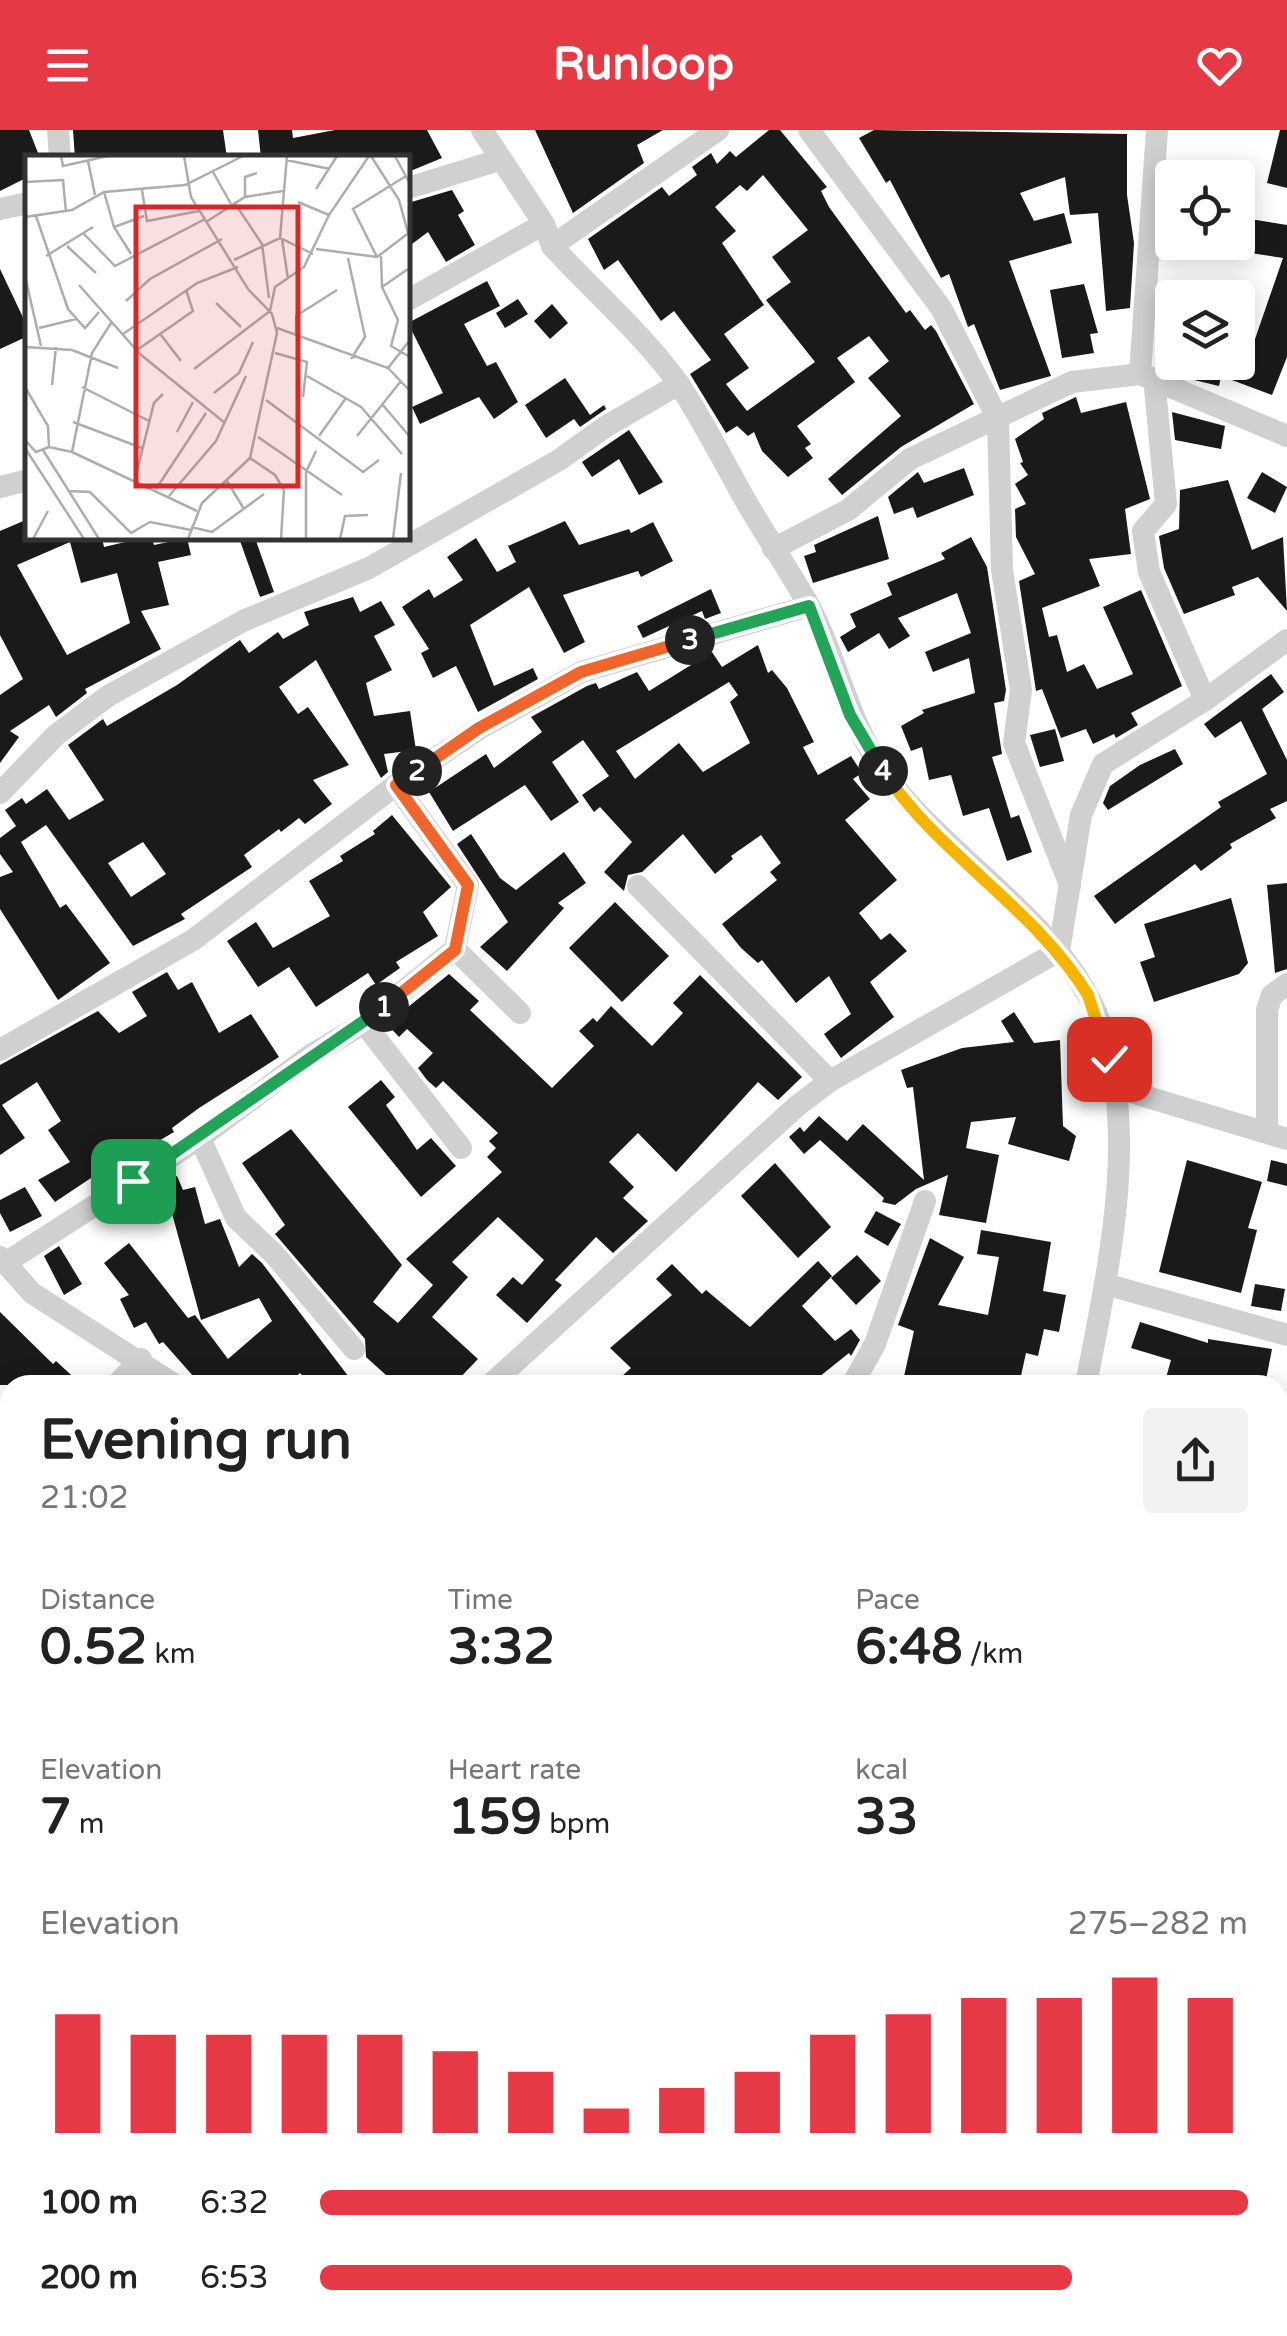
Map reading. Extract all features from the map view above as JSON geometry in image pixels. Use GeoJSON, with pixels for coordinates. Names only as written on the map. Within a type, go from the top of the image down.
{"type":"FeatureCollection","features":[{"type":"Feature","properties":{"kind":"street"},"geometry":{"type":"LineString","coordinates":[[58,130],[60,155]]}},
{"type":"Feature","properties":{"kind":"street"},"geometry":{"type":"LineString","coordinates":[[482,130],[548,235],[679,384],[809,606],[850,715],[888,777],[938,837],[1059,951],[1091,1001],[1114,1087],[1117,1154],[1105,1284],[1088,1375]]}},
{"type":"Feature","properties":{"kind":"street"},"geometry":{"type":"LineString","coordinates":[[410,299],[548,235],[718,130]]}},
{"type":"Feature","properties":{"kind":"street"},"geometry":{"type":"LineString","coordinates":[[810,130],[941,308],[998,418],[1002,570],[1021,690],[1014,744],[1070,884]]}},
{"type":"Feature","properties":{"kind":"street"},"geometry":{"type":"LineString","coordinates":[[1156,130],[1147,376],[1166,504],[1142,531],[1150,572],[1206,700]]}},
{"type":"Feature","properties":{"kind":"street"},"geometry":{"type":"LineString","coordinates":[[410,187],[499,160]]}},
{"type":"Feature","properties":{"kind":"street"},"geometry":{"type":"LineString","coordinates":[[0,209],[25,204]]}},
{"type":"Feature","properties":{"kind":"street"},"geometry":{"type":"LineString","coordinates":[[773,549],[848,510],[910,459],[1072,382],[1147,376],[1287,436]]}},
{"type":"Feature","properties":{"kind":"street"},"geometry":{"type":"LineString","coordinates":[[0,793],[56,735],[108,696],[243,620],[369,568],[559,460],[604,427],[679,384]]}},
{"type":"Feature","properties":{"kind":"street"},"geometry":{"type":"LineString","coordinates":[[0,487],[25,481]]}},
{"type":"Feature","properties":{"kind":"street"},"geometry":{"type":"LineString","coordinates":[[0,1050],[193,940],[396,785],[479,728],[581,672],[809,606]]}},
{"type":"Feature","properties":{"kind":"street"},"geometry":{"type":"LineString","coordinates":[[1059,951],[1081,815],[1103,764],[1206,700],[1287,640]]}},
{"type":"Feature","properties":{"kind":"street"},"geometry":{"type":"LineString","coordinates":[[162,1375],[32,1293],[3,1260],[200,1138],[308,1057],[364,1023],[455,950],[468,885],[396,785]]}},
{"type":"Feature","properties":{"kind":"street"},"geometry":{"type":"LineString","coordinates":[[638,886],[830,1082]]}},
{"type":"Feature","properties":{"kind":"street"},"geometry":{"type":"LineString","coordinates":[[455,950],[520,1013]]}},
{"type":"Feature","properties":{"kind":"street"},"geometry":{"type":"LineString","coordinates":[[501,1375],[830,1082],[1059,951]]}},
{"type":"Feature","properties":{"kind":"street"},"geometry":{"type":"LineString","coordinates":[[1114,1087],[1277,1135],[1267,1010],[1272,995],[1287,984]]}},
{"type":"Feature","properties":{"kind":"street"},"geometry":{"type":"LineString","coordinates":[[364,1023],[461,1148]]}},
{"type":"Feature","properties":{"kind":"street"},"geometry":{"type":"LineString","coordinates":[[200,1138],[236,1218],[273,1253],[354,1349]]}},
{"type":"Feature","properties":{"kind":"street"},"geometry":{"type":"LineString","coordinates":[[858,1375],[875,1344],[925,1200]]}},
{"type":"Feature","properties":{"kind":"street"},"geometry":{"type":"LineString","coordinates":[[1105,1284],[1287,1335]]}},
{"type":"Feature","properties":{"kind":"street"},"geometry":{"type":"LineString","coordinates":[[126,1375],[142,1359]]}},
{"type":"Feature","properties":{"kind":"building"},"geometry":{"type":"Polygon","coordinates":[[[0,130],[29,130],[39,155],[25,155],[25,178],[0,191],[0,130]]]}},
{"type":"Feature","properties":{"kind":"building"},"geometry":{"type":"Polygon","coordinates":[[[73,130],[223,130],[227,155],[75,155],[73,130]]]}},
{"type":"Feature","properties":{"kind":"building"},"geometry":{"type":"Polygon","coordinates":[[[258,130],[292,130],[293,138],[335,130],[427,130],[442,158],[410,171],[410,155],[261,155],[258,130]]]}},
{"type":"Feature","properties":{"kind":"building"},"geometry":{"type":"Polygon","coordinates":[[[535,130],[663,130],[637,145],[644,163],[573,213],[535,130]]]}},
{"type":"Feature","properties":{"kind":"building"},"geometry":{"type":"Polygon","coordinates":[[[769,130],[780,130],[827,187],[821,191],[829,207],[906,313],[910,310],[925,330],[931,325],[936,331],[974,404],[901,447],[842,495],[828,479],[901,416],[868,378],[889,361],[869,336],[837,358],[855,382],[797,426],[811,444],[805,448],[813,458],[788,477],[762,451],[754,432],[748,436],[737,426],[726,433],[690,374],[711,360],[674,311],[661,321],[618,260],[604,270],[588,239],[662,187],[669,196],[697,175],[692,167],[711,153],[717,164],[730,151],[736,157],[769,130]],[[763,175],[747,191],[740,185],[715,207],[736,231],[722,243],[764,305],[724,334],[749,368],[726,384],[747,411],[815,362],[766,300],[791,282],[772,257],[808,230],[763,175]]]}},
{"type":"Feature","properties":{"kind":"building"},"geometry":{"type":"Polygon","coordinates":[[[874,130],[1127,134],[1127,195],[1134,243],[1130,308],[1106,311],[1098,213],[1070,215],[1065,177],[1020,193],[1034,221],[1064,213],[1072,243],[1009,261],[1051,376],[1000,390],[974,324],[968,327],[949,274],[941,278],[890,180],[886,183],[859,138],[874,130]]]}},
{"type":"Feature","properties":{"kind":"building"},"geometry":{"type":"Polygon","coordinates":[[[1280,130],[1287,130],[1287,188],[1267,183],[1280,130]]]}},
{"type":"Feature","properties":{"kind":"building"},"geometry":{"type":"Polygon","coordinates":[[[452,190],[464,211],[458,215],[475,245],[446,262],[428,232],[410,246],[410,202],[452,190]]]}},
{"type":"Feature","properties":{"kind":"building"},"geometry":{"type":"Polygon","coordinates":[[[1255,220],[1287,225],[1287,357],[1272,395],[1232,380],[1255,380],[1255,339],[1283,258],[1255,254],[1255,220]]]}},
{"type":"Feature","properties":{"kind":"building"},"geometry":{"type":"Polygon","coordinates":[[[0,269],[25,322],[25,337],[0,349],[0,269]]]}},
{"type":"Feature","properties":{"kind":"building"},"geometry":{"type":"Polygon","coordinates":[[[487,281],[500,306],[464,324],[487,366],[496,362],[518,402],[494,419],[479,397],[420,424],[412,407],[443,393],[410,322],[487,281]]]}},
{"type":"Feature","properties":{"kind":"building"},"geometry":{"type":"Polygon","coordinates":[[[1084,284],[1098,333],[1090,334],[1094,353],[1062,358],[1050,290],[1084,284]]]}},
{"type":"Feature","properties":{"kind":"building"},"geometry":{"type":"Polygon","coordinates":[[[518,299],[528,314],[505,328],[496,313],[518,299]]]}},
{"type":"Feature","properties":{"kind":"building"},"geometry":{"type":"Polygon","coordinates":[[[552,304],[568,323],[550,339],[534,321],[552,304]]]}},
{"type":"Feature","properties":{"kind":"building"},"geometry":{"type":"Polygon","coordinates":[[[565,378],[590,415],[604,405],[606,409],[580,427],[574,419],[546,438],[525,405],[565,378]]]}},
{"type":"Feature","properties":{"kind":"building"},"geometry":{"type":"Polygon","coordinates":[[[1194,380],[1220,380],[1219,386],[1194,380]]]}},
{"type":"Feature","properties":{"kind":"building"},"geometry":{"type":"Polygon","coordinates":[[[1076,397],[1081,413],[1126,402],[1150,499],[1125,509],[1131,554],[1089,559],[1100,586],[1042,608],[1049,637],[1057,635],[1067,672],[1084,664],[1097,689],[1133,674],[1103,607],[1141,590],[1182,686],[1131,713],[1138,725],[1116,738],[1114,734],[1093,744],[1086,729],[1061,738],[1042,689],[1036,691],[1019,581],[1035,574],[1016,537],[1015,509],[1026,504],[1015,484],[1028,475],[1020,463],[1023,462],[1015,439],[1044,419],[1042,413],[1076,397]]]}},
{"type":"Feature","properties":{"kind":"building"},"geometry":{"type":"Polygon","coordinates":[[[1172,412],[1225,426],[1221,449],[1175,440],[1172,412]]]}},
{"type":"Feature","properties":{"kind":"building"},"geometry":{"type":"Polygon","coordinates":[[[629,430],[663,482],[639,495],[619,459],[592,477],[582,462],[629,430]]]}},
{"type":"Feature","properties":{"kind":"building"},"geometry":{"type":"Polygon","coordinates":[[[964,468],[974,495],[917,518],[913,507],[894,514],[888,497],[918,472],[924,483],[964,468]]]}},
{"type":"Feature","properties":{"kind":"building"},"geometry":{"type":"Polygon","coordinates":[[[1262,472],[1287,487],[1275,513],[1247,498],[1262,472]]]}},
{"type":"Feature","properties":{"kind":"building"},"geometry":{"type":"Polygon","coordinates":[[[1228,480],[1252,550],[1283,537],[1287,611],[1258,577],[1232,587],[1235,595],[1184,614],[1164,568],[1159,536],[1179,529],[1180,490],[1228,480]]]}},
{"type":"Feature","properties":{"kind":"building"},"geometry":{"type":"Polygon","coordinates":[[[878,516],[889,559],[813,583],[804,556],[816,552],[814,545],[878,516]]]}},
{"type":"Feature","properties":{"kind":"building"},"geometry":{"type":"Polygon","coordinates":[[[25,520],[25,540],[102,540],[104,547],[134,540],[153,540],[154,545],[187,540],[191,555],[158,562],[169,605],[141,611],[161,649],[85,689],[87,693],[56,717],[49,705],[10,731],[19,737],[0,763],[0,695],[23,679],[0,635],[0,531],[25,520]],[[70,542],[17,565],[67,655],[130,623],[117,573],[81,583],[70,542]]]}},
{"type":"Feature","properties":{"kind":"building"},"geometry":{"type":"Polygon","coordinates":[[[565,521],[579,545],[629,529],[631,533],[653,522],[673,561],[641,577],[638,571],[563,595],[585,642],[564,653],[529,587],[470,625],[494,686],[533,668],[538,679],[478,712],[456,666],[433,678],[421,653],[429,649],[402,607],[429,589],[434,598],[463,580],[447,557],[476,538],[497,572],[516,562],[508,546],[565,521]]]}},
{"type":"Feature","properties":{"kind":"building"},"geometry":{"type":"Polygon","coordinates":[[[971,537],[987,567],[1006,690],[1004,701],[994,703],[1002,754],[992,757],[1011,818],[1019,815],[1032,852],[1007,861],[989,808],[963,816],[951,775],[929,780],[922,747],[911,751],[901,726],[924,713],[922,710],[975,693],[969,658],[933,672],[925,652],[971,633],[957,593],[898,618],[910,636],[889,649],[879,633],[848,652],[840,637],[856,627],[850,614],[892,595],[887,583],[945,559],[941,553],[971,537]]]}},
{"type":"Feature","properties":{"kind":"building"},"geometry":{"type":"Polygon","coordinates":[[[240,540],[256,540],[274,592],[260,597],[240,540]]]}},
{"type":"Feature","properties":{"kind":"building"},"geometry":{"type":"Polygon","coordinates":[[[711,589],[721,613],[705,619],[702,611],[643,638],[637,626],[711,589]]]}},
{"type":"Feature","properties":{"kind":"building"},"geometry":{"type":"Polygon","coordinates":[[[353,597],[360,612],[381,601],[395,625],[374,636],[392,670],[366,683],[374,716],[410,711],[416,750],[384,754],[388,772],[381,778],[316,660],[279,687],[298,714],[308,707],[349,765],[313,780],[332,804],[305,824],[299,818],[281,832],[279,829],[244,855],[252,867],[181,914],[185,919],[133,946],[46,825],[21,842],[60,908],[66,904],[110,963],[58,1000],[0,909],[0,877],[13,872],[0,854],[0,838],[16,826],[5,810],[22,798],[26,804],[47,789],[69,820],[104,800],[68,745],[103,719],[107,726],[177,685],[240,640],[249,653],[278,632],[283,639],[309,625],[304,612],[353,597]],[[143,842],[108,863],[131,897],[166,874],[143,842]]]}},
{"type":"Feature","properties":{"kind":"building"},"geometry":{"type":"Polygon","coordinates":[[[758,645],[768,673],[772,670],[787,688],[814,742],[803,747],[818,775],[851,756],[862,773],[853,779],[870,799],[845,820],[897,880],[859,913],[881,940],[890,933],[907,951],[870,982],[894,1017],[841,1058],[824,1034],[851,1014],[829,976],[796,1003],[762,960],[758,963],[741,948],[722,924],[777,880],[770,872],[781,863],[761,835],[731,856],[733,859],[715,874],[683,834],[642,872],[628,875],[624,891],[604,872],[632,842],[600,807],[594,812],[582,795],[609,776],[583,740],[552,762],[579,802],[551,821],[525,785],[453,831],[429,792],[486,754],[494,768],[542,732],[531,717],[587,686],[596,683],[599,689],[637,672],[649,691],[712,652],[722,667],[758,645]],[[729,682],[616,751],[635,779],[679,743],[703,772],[750,743],[730,702],[738,695],[729,682]]]}},
{"type":"Feature","properties":{"kind":"building"},"geometry":{"type":"Polygon","coordinates":[[[1271,674],[1284,692],[1262,709],[1287,760],[1287,801],[1270,809],[1276,818],[1230,844],[1232,848],[1201,871],[1195,864],[1115,924],[1094,896],[1221,807],[1218,802],[1267,774],[1241,721],[1215,738],[1204,724],[1271,674]]]}},
{"type":"Feature","properties":{"kind":"building"},"geometry":{"type":"Polygon","coordinates":[[[1055,729],[1064,761],[1040,767],[1030,735],[1055,729]]]}},
{"type":"Feature","properties":{"kind":"building"},"geometry":{"type":"Polygon","coordinates":[[[1175,749],[1183,764],[1108,810],[1103,803],[1110,786],[1140,765],[1175,749]]]}},
{"type":"Feature","properties":{"kind":"building"},"geometry":{"type":"Polygon","coordinates":[[[392,815],[451,887],[423,912],[438,936],[396,962],[400,968],[376,985],[368,973],[316,1007],[289,967],[258,987],[227,941],[256,922],[273,948],[330,916],[309,881],[343,861],[340,856],[375,834],[373,831],[392,815]]]}},
{"type":"Feature","properties":{"kind":"building"},"geometry":{"type":"Polygon","coordinates":[[[471,834],[500,878],[516,890],[564,852],[586,883],[558,903],[564,908],[507,971],[480,947],[508,922],[457,844],[471,834]]]}},
{"type":"Feature","properties":{"kind":"building"},"geometry":{"type":"Polygon","coordinates":[[[1287,883],[1287,969],[1275,973],[1267,885],[1287,883]]]}},
{"type":"Feature","properties":{"kind":"building"},"geometry":{"type":"Polygon","coordinates":[[[1231,898],[1248,963],[1239,974],[1154,1002],[1140,962],[1155,957],[1144,924],[1231,898]]]}},
{"type":"Feature","properties":{"kind":"building"},"geometry":{"type":"Polygon","coordinates":[[[615,902],[669,956],[622,1002],[569,948],[615,902]]]}},
{"type":"Feature","properties":{"kind":"building"},"geometry":{"type":"Polygon","coordinates":[[[167,972],[178,990],[192,982],[219,1033],[251,1014],[279,1057],[199,1108],[172,1128],[174,1132],[111,1169],[109,1166],[55,1202],[38,1180],[70,1162],[48,1130],[61,1121],[37,1082],[2,1105],[25,1138],[0,1155],[0,1065],[98,1011],[119,1033],[147,1016],[132,992],[167,972]]]}},
{"type":"Feature","properties":{"kind":"building"},"geometry":{"type":"Polygon","coordinates":[[[449,974],[479,1001],[470,1010],[552,1088],[594,1046],[579,1031],[593,1018],[597,1022],[611,1006],[652,1046],[683,1013],[673,1003],[700,975],[802,1077],[778,1100],[758,1082],[676,1172],[638,1133],[609,1162],[634,1187],[623,1198],[648,1221],[613,1253],[596,1237],[555,1280],[562,1285],[527,1323],[496,1295],[513,1277],[522,1285],[544,1260],[498,1217],[452,1262],[468,1277],[432,1317],[478,1359],[463,1375],[386,1375],[366,1357],[365,1339],[275,1234],[285,1225],[242,1163],[291,1129],[402,1265],[373,1302],[398,1323],[433,1285],[406,1259],[502,1172],[487,1157],[496,1148],[489,1141],[498,1133],[443,1081],[436,1088],[427,1080],[418,1068],[433,1053],[407,1029],[399,1037],[387,1024],[449,974]]]}},
{"type":"Feature","properties":{"kind":"building"},"geometry":{"type":"Polygon","coordinates":[[[1014,1012],[1034,1043],[1060,1040],[1063,1126],[1076,1136],[1069,1161],[1008,1144],[1016,1117],[971,1122],[966,1148],[999,1155],[986,1223],[939,1215],[948,1175],[916,1189],[895,1205],[882,1202],[884,1198],[820,1140],[804,1154],[789,1137],[800,1127],[804,1132],[819,1116],[847,1141],[863,1124],[924,1180],[913,1087],[907,1088],[901,1070],[962,1048],[1014,1042],[1001,1021],[1014,1012]]]}},
{"type":"Feature","properties":{"kind":"building"},"geometry":{"type":"Polygon","coordinates":[[[381,1080],[395,1097],[386,1105],[417,1150],[431,1138],[456,1166],[421,1197],[348,1107],[381,1080]]]}},
{"type":"Feature","properties":{"kind":"building"},"geometry":{"type":"Polygon","coordinates":[[[1187,1160],[1262,1182],[1248,1228],[1257,1230],[1241,1293],[1159,1272],[1187,1160]]]}},
{"type":"Feature","properties":{"kind":"building"},"geometry":{"type":"Polygon","coordinates":[[[1271,1160],[1287,1164],[1287,1186],[1267,1181],[1271,1160]]]}},
{"type":"Feature","properties":{"kind":"building"},"geometry":{"type":"Polygon","coordinates":[[[775,1163],[831,1227],[798,1258],[741,1196],[775,1163]]]}},
{"type":"Feature","properties":{"kind":"building"},"geometry":{"type":"Polygon","coordinates":[[[177,1176],[183,1190],[195,1187],[205,1224],[220,1219],[239,1267],[252,1254],[262,1263],[347,1375],[192,1375],[163,1342],[159,1344],[146,1322],[134,1328],[120,1299],[129,1295],[104,1263],[129,1243],[188,1318],[195,1315],[228,1359],[272,1321],[259,1298],[201,1320],[164,1184],[177,1176]]]}},
{"type":"Feature","properties":{"kind":"building"},"geometry":{"type":"Polygon","coordinates":[[[25,1187],[42,1216],[10,1232],[0,1213],[0,1200],[25,1187]]]}},
{"type":"Feature","properties":{"kind":"building"},"geometry":{"type":"Polygon","coordinates":[[[876,1211],[901,1224],[888,1246],[864,1232],[876,1211]]]}},
{"type":"Feature","properties":{"kind":"building"},"geometry":{"type":"Polygon","coordinates":[[[981,1230],[1051,1242],[1043,1291],[1066,1295],[1059,1332],[1044,1329],[1038,1356],[1026,1353],[1021,1375],[904,1375],[914,1331],[898,1325],[930,1238],[964,1257],[938,1305],[988,1315],[999,1257],[977,1254],[981,1230]]]}},
{"type":"Feature","properties":{"kind":"building"},"geometry":{"type":"Polygon","coordinates":[[[59,1246],[82,1284],[64,1295],[44,1256],[59,1246]]]}},
{"type":"Feature","properties":{"kind":"building"},"geometry":{"type":"Polygon","coordinates":[[[857,1255],[881,1281],[856,1305],[831,1278],[857,1255]]]}},
{"type":"Feature","properties":{"kind":"building"},"geometry":{"type":"Polygon","coordinates":[[[818,1261],[832,1276],[802,1306],[835,1341],[851,1329],[860,1340],[851,1356],[849,1353],[822,1375],[623,1375],[631,1368],[610,1348],[672,1295],[656,1279],[672,1264],[702,1294],[706,1290],[750,1327],[818,1261]]]}},
{"type":"Feature","properties":{"kind":"building"},"geometry":{"type":"Polygon","coordinates":[[[1255,1284],[1285,1289],[1281,1311],[1251,1306],[1255,1284]]]}},
{"type":"Feature","properties":{"kind":"building"},"geometry":{"type":"Polygon","coordinates":[[[0,1312],[53,1364],[56,1361],[71,1375],[0,1375],[0,1312]]]}},
{"type":"Feature","properties":{"kind":"building"},"geometry":{"type":"Polygon","coordinates":[[[1140,1322],[1208,1343],[1208,1339],[1272,1349],[1267,1375],[1167,1375],[1171,1360],[1131,1348],[1140,1322]]]}},
{"type":"Feature","properties":{"kind":"route"},"geometry":{"type":"LineString","coordinates":[[133,1181],[200,1138],[308,1057],[364,1023],[455,950],[468,885],[396,785],[479,728],[581,672],[809,606],[850,715],[869,750],[938,837],[1059,951],[1091,1001],[1109,1059]]}}]}
